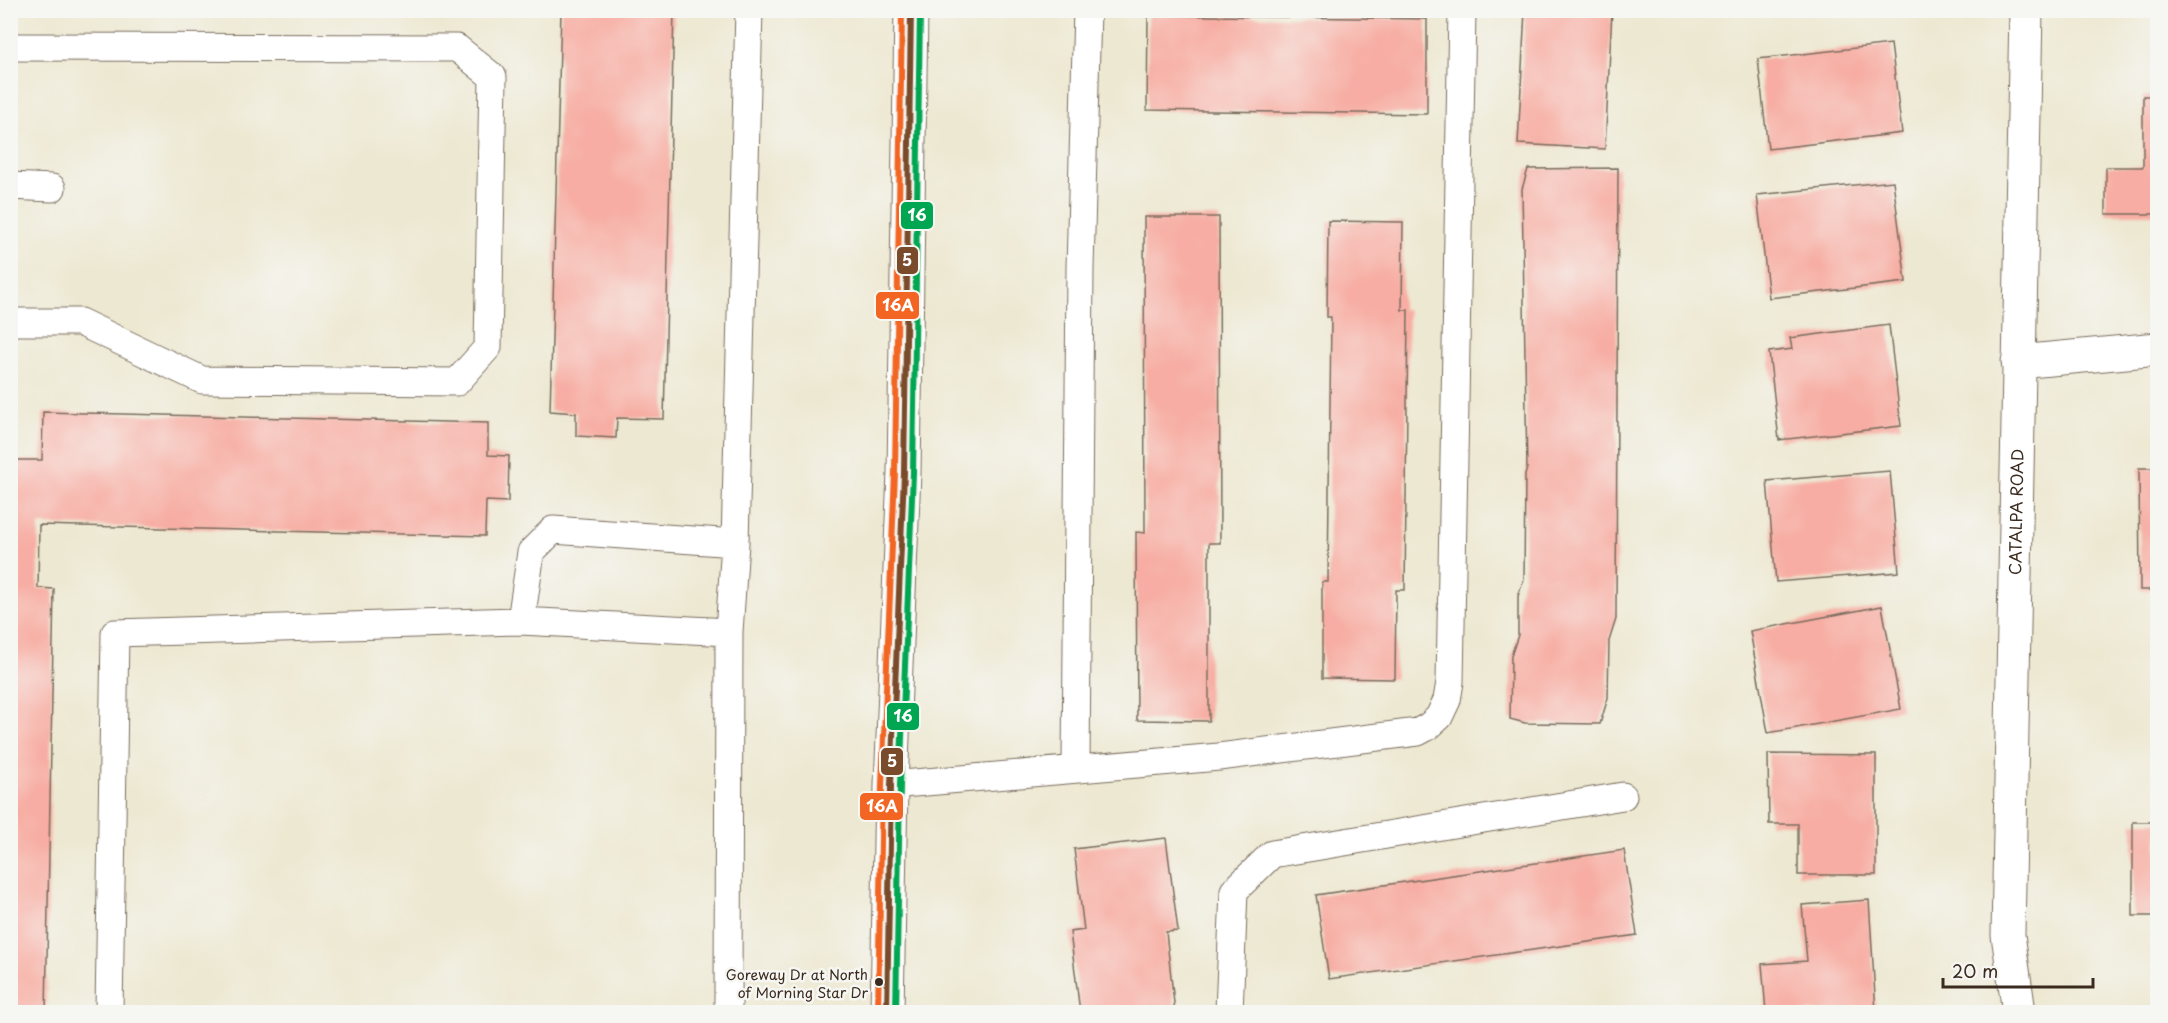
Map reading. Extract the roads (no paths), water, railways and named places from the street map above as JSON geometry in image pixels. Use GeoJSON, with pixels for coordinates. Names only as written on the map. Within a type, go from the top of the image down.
{"type":"FeatureCollection","features":[{"type":"Feature","properties":{"kind":"street"},"geometry":{"type":"LineString","coordinates":[[887,1012],[891,784],[904,473],[911,10]]}},
{"type":"Feature","properties":{"kind":"street","name":"CATALPA ROAD"},"geometry":{"type":"LineString","coordinates":[[2019,1012],[2008,935],[2026,10]]}},
{"type":"Feature","properties":{"kind":"street"},"geometry":{"type":"LineString","coordinates":[[2018,362],[2157,349]]}},
{"type":"Feature","properties":{"kind":"lane"},"geometry":{"type":"LineString","coordinates":[[728,1012],[729,632],[735,543],[749,10]]}},
{"type":"Feature","properties":{"kind":"lane"},"geometry":{"type":"LineString","coordinates":[[1076,768],[1080,278],[1087,10]]}},
{"type":"Feature","properties":{"kind":"lane"},"geometry":{"type":"LineString","coordinates":[[891,784],[1219,757],[1408,734],[1429,726],[1439,717],[1447,700],[1450,682],[1462,10]]}},
{"type":"Feature","properties":{"kind":"lane"},"geometry":{"type":"LineString","coordinates":[[10,47],[457,48],[493,77],[488,347],[457,382],[202,380],[80,322],[10,322]]}},
{"type":"Feature","properties":{"kind":"lane"},"geometry":{"type":"LineString","coordinates":[[10,186],[51,188]]}},
{"type":"Feature","properties":{"kind":"lane"},"geometry":{"type":"LineString","coordinates":[[521,621],[531,552],[553,530],[735,543]]}},
{"type":"Feature","properties":{"kind":"lane"},"geometry":{"type":"LineString","coordinates":[[110,1012],[115,633],[521,621],[729,632]]}},
{"type":"Feature","properties":{"kind":"lane"},"geometry":{"type":"LineString","coordinates":[[1229,1012],[1234,891],[1272,854],[1623,796]]}},
{"type":"Feature","properties":{"kind":"place","name":"Goreway Dr at North of Morning Star Dr"},"geometry":{"type":"Point","coordinates":[879,982]}}]}
